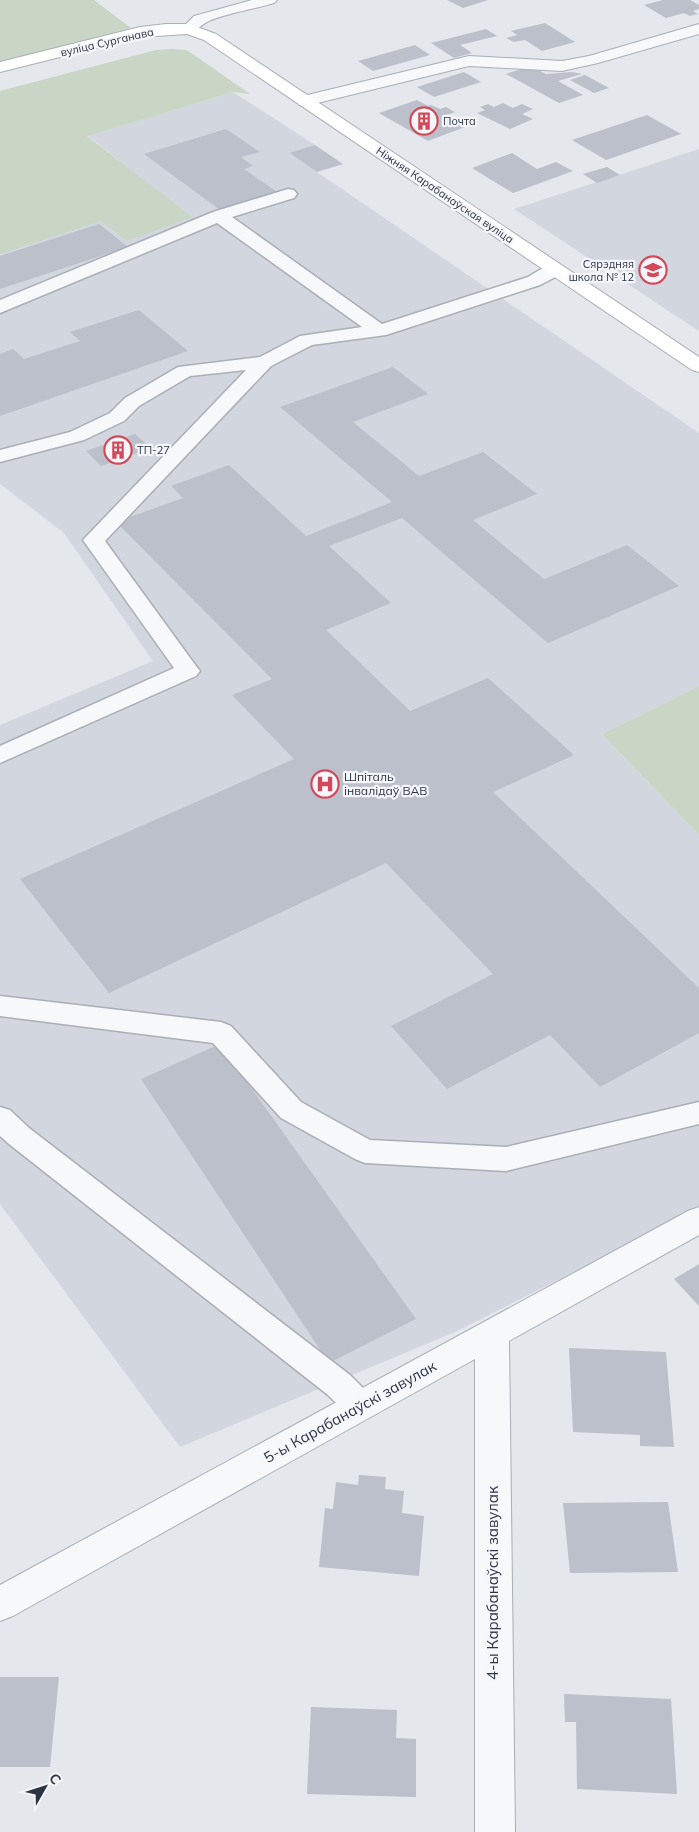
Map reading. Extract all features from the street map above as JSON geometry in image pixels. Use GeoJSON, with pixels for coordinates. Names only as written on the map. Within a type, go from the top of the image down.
{"type":"FeatureCollection","features":[{"type":"Feature","properties":{"kind":"main road","name":"вуліца Сурганава"},"geometry":{"type":"LineString","coordinates":[[0,67],[140,32],[189,29]]}},
{"type":"Feature","properties":{"kind":"main road","name":"Ніжняя Карабанаўская вуліца"},"geometry":{"type":"LineString","coordinates":[[189,29],[210,37],[699,366]]}},
{"type":"Feature","properties":{"kind":"street"},"geometry":{"type":"LineString","coordinates":[[189,29],[200,19],[269,0]]}},
{"type":"Feature","properties":{"kind":"street"},"geometry":{"type":"LineString","coordinates":[[305,101],[469,61],[562,66],[592,60],[699,29]]}},
{"type":"Feature","properties":{"kind":"street","name":"5-ы Карабанаўскі завулак"},"geometry":{"type":"LineString","coordinates":[[0,1604],[699,1220]]}},
{"type":"Feature","properties":{"kind":"street","name":"4-ы Карабанаўскі завулак"},"geometry":{"type":"LineString","coordinates":[[492,1335],[495,1832]]}},
{"type":"Feature","properties":{"kind":"lane"},"geometry":{"type":"LineString","coordinates":[[0,307],[219,216],[288,194]]}},
{"type":"Feature","properties":{"kind":"lane"},"geometry":{"type":"LineString","coordinates":[[219,216],[379,331]]}},
{"type":"Feature","properties":{"kind":"lane"},"geometry":{"type":"LineString","coordinates":[[0,755],[188,671],[94,540],[264,362],[307,340],[379,331],[534,281],[554,270]]}},
{"type":"Feature","properties":{"kind":"lane"},"geometry":{"type":"LineString","coordinates":[[0,456],[76,436],[117,417],[132,402],[185,371],[264,362]]}},
{"type":"Feature","properties":{"kind":"lane"},"geometry":{"type":"LineString","coordinates":[[0,1006],[221,1033],[291,1110],[365,1151],[506,1159],[699,1112]]}},
{"type":"Feature","properties":{"kind":"lane"},"geometry":{"type":"LineString","coordinates":[[0,1118],[19,1136],[339,1385],[360,1406]]}},
{"type":"Feature","properties":{"kind":"shaded area","name":"Шпіталь інвалідаў ВАВ"},"geometry":{"type":"Polygon","coordinates":[[[233,92],[315,145],[317,172],[699,433],[699,686],[602,734],[699,835],[699,1209],[455,1332],[180,1447],[0,1204],[0,725],[153,661],[64,533],[0,484],[0,242],[161,194],[87,135],[233,92]]]}},
{"type":"Feature","properties":{"kind":"shaded area","name":"Сярэдняя школа № 12"},"geometry":{"type":"Polygon","coordinates":[[[699,149],[699,331],[514,209],[699,149]]]}},
{"type":"Feature","properties":{"kind":"green space"},"geometry":{"type":"Polygon","coordinates":[[[0,0],[94,0],[131,28],[0,63],[0,0]]]}},
{"type":"Feature","properties":{"kind":"green space"},"geometry":{"type":"Polygon","coordinates":[[[156,50],[187,50],[250,94],[233,92],[87,136],[192,217],[127,241],[101,221],[0,254],[0,91],[156,50]]]}},
{"type":"Feature","properties":{"kind":"green space"},"geometry":{"type":"Polygon","coordinates":[[[699,686],[699,835],[602,734],[699,686]]]}},
{"type":"Feature","properties":{"kind":"building"},"geometry":{"type":"Polygon","coordinates":[[[447,0],[488,0],[463,8],[447,0]]]}},
{"type":"Feature","properties":{"kind":"building"},"geometry":{"type":"Polygon","coordinates":[[[663,0],[690,0],[699,5],[699,9],[693,11],[698,14],[690,16],[684,13],[666,18],[644,5],[663,0]]]}},
{"type":"Feature","properties":{"kind":"building"},"geometry":{"type":"Polygon","coordinates":[[[545,23],[575,42],[542,51],[525,40],[514,42],[506,38],[517,35],[511,31],[545,23]]]}},
{"type":"Feature","properties":{"kind":"building"},"geometry":{"type":"Polygon","coordinates":[[[486,29],[497,36],[460,45],[472,53],[454,58],[431,43],[486,29]]]}},
{"type":"Feature","properties":{"kind":"building"},"geometry":{"type":"Polygon","coordinates":[[[415,45],[430,55],[373,71],[358,61],[415,45]]]}},
{"type":"Feature","properties":{"kind":"building"},"geometry":{"type":"Polygon","coordinates":[[[530,66],[546,74],[572,72],[582,74],[558,81],[583,95],[559,103],[506,74],[530,66]]]}},
{"type":"Feature","properties":{"kind":"building"},"geometry":{"type":"Polygon","coordinates":[[[464,72],[481,82],[434,97],[417,87],[464,72]]]}},
{"type":"Feature","properties":{"kind":"building"},"geometry":{"type":"Polygon","coordinates":[[[585,75],[609,88],[594,93],[570,80],[585,75]]]}},
{"type":"Feature","properties":{"kind":"building","name":"Почта"},"geometry":{"type":"Polygon","coordinates":[[[417,100],[428,106],[431,105],[440,109],[446,107],[455,112],[445,116],[465,127],[428,141],[379,113],[417,100]]]}},
{"type":"Feature","properties":{"kind":"building"},"geometry":{"type":"Polygon","coordinates":[[[503,103],[513,108],[522,104],[533,109],[522,114],[533,119],[510,129],[477,113],[485,110],[480,107],[488,104],[494,107],[503,103]]]}},
{"type":"Feature","properties":{"kind":"building"},"geometry":{"type":"Polygon","coordinates":[[[647,115],[681,134],[606,160],[572,140],[647,115]]]}},
{"type":"Feature","properties":{"kind":"building"},"geometry":{"type":"Polygon","coordinates":[[[226,129],[260,152],[241,157],[253,166],[244,169],[277,192],[220,210],[144,154],[226,129]]]}},
{"type":"Feature","properties":{"kind":"building"},"geometry":{"type":"Polygon","coordinates":[[[315,145],[343,164],[317,172],[290,153],[315,145]]]}},
{"type":"Feature","properties":{"kind":"building"},"geometry":{"type":"Polygon","coordinates":[[[512,153],[537,169],[556,162],[573,171],[513,193],[472,168],[512,153]]]}},
{"type":"Feature","properties":{"kind":"building"},"geometry":{"type":"Polygon","coordinates":[[[607,167],[620,175],[597,183],[583,174],[607,167]]]}},
{"type":"Feature","properties":{"kind":"building"},"geometry":{"type":"Polygon","coordinates":[[[99,224],[128,247],[0,289],[0,256],[99,224]]]}},
{"type":"Feature","properties":{"kind":"building"},"geometry":{"type":"Polygon","coordinates":[[[139,310],[188,351],[0,416],[0,354],[13,349],[24,359],[80,341],[70,332],[139,310]]]}},
{"type":"Feature","properties":{"kind":"building"},"geometry":{"type":"Polygon","coordinates":[[[393,367],[428,394],[353,422],[419,476],[483,452],[537,494],[473,520],[544,579],[627,545],[679,586],[548,643],[402,518],[329,546],[391,603],[326,630],[410,711],[488,678],[574,755],[493,792],[699,988],[699,1033],[600,1087],[550,1035],[447,1089],[391,1026],[493,974],[386,863],[109,993],[20,879],[294,759],[232,695],[272,679],[116,522],[183,498],[171,486],[229,465],[306,536],[392,502],[280,407],[393,367]]]}},
{"type":"Feature","properties":{"kind":"building","name":"ТП-27"},"geometry":{"type":"Polygon","coordinates":[[[135,434],[151,448],[101,466],[86,451],[135,434]]]}},
{"type":"Feature","properties":{"kind":"building"},"geometry":{"type":"Polygon","coordinates":[[[220,1044],[416,1319],[329,1363],[141,1079],[220,1044]]]}},
{"type":"Feature","properties":{"kind":"building"},"geometry":{"type":"Polygon","coordinates":[[[699,1264],[699,1306],[674,1279],[699,1264]]]}},
{"type":"Feature","properties":{"kind":"building"},"geometry":{"type":"Polygon","coordinates":[[[569,1348],[666,1352],[674,1447],[640,1446],[640,1435],[573,1432],[569,1348]]]}},
{"type":"Feature","properties":{"kind":"building"},"geometry":{"type":"Polygon","coordinates":[[[359,1475],[386,1477],[385,1489],[404,1491],[402,1513],[424,1516],[419,1576],[319,1567],[325,1508],[333,1509],[336,1482],[358,1485],[359,1475]]]}},
{"type":"Feature","properties":{"kind":"building"},"geometry":{"type":"Polygon","coordinates":[[[668,1502],[678,1572],[570,1573],[563,1503],[668,1502]]]}},
{"type":"Feature","properties":{"kind":"building"},"geometry":{"type":"Polygon","coordinates":[[[0,1677],[59,1677],[50,1767],[0,1767],[0,1677]]]}},
{"type":"Feature","properties":{"kind":"building"},"geometry":{"type":"Polygon","coordinates":[[[564,1694],[671,1699],[677,1794],[577,1789],[576,1722],[565,1722],[564,1694]]]}},
{"type":"Feature","properties":{"kind":"building"},"geometry":{"type":"Polygon","coordinates":[[[311,1707],[397,1710],[396,1738],[416,1739],[416,1797],[307,1794],[311,1707]]]}},
{"type":"Feature","properties":{"kind":"place","name":"Почта"},"geometry":{"type":"Point","coordinates":[424,121]}},
{"type":"Feature","properties":{"kind":"place","name":"Сярэдняя школа № 12"},"geometry":{"type":"Point","coordinates":[653,270]}},
{"type":"Feature","properties":{"kind":"place","name":"ТП-27"},"geometry":{"type":"Point","coordinates":[118,450]}},
{"type":"Feature","properties":{"kind":"place","name":"Шпіталь інвалідаў ВАВ"},"geometry":{"type":"Point","coordinates":[325,784]}}]}
